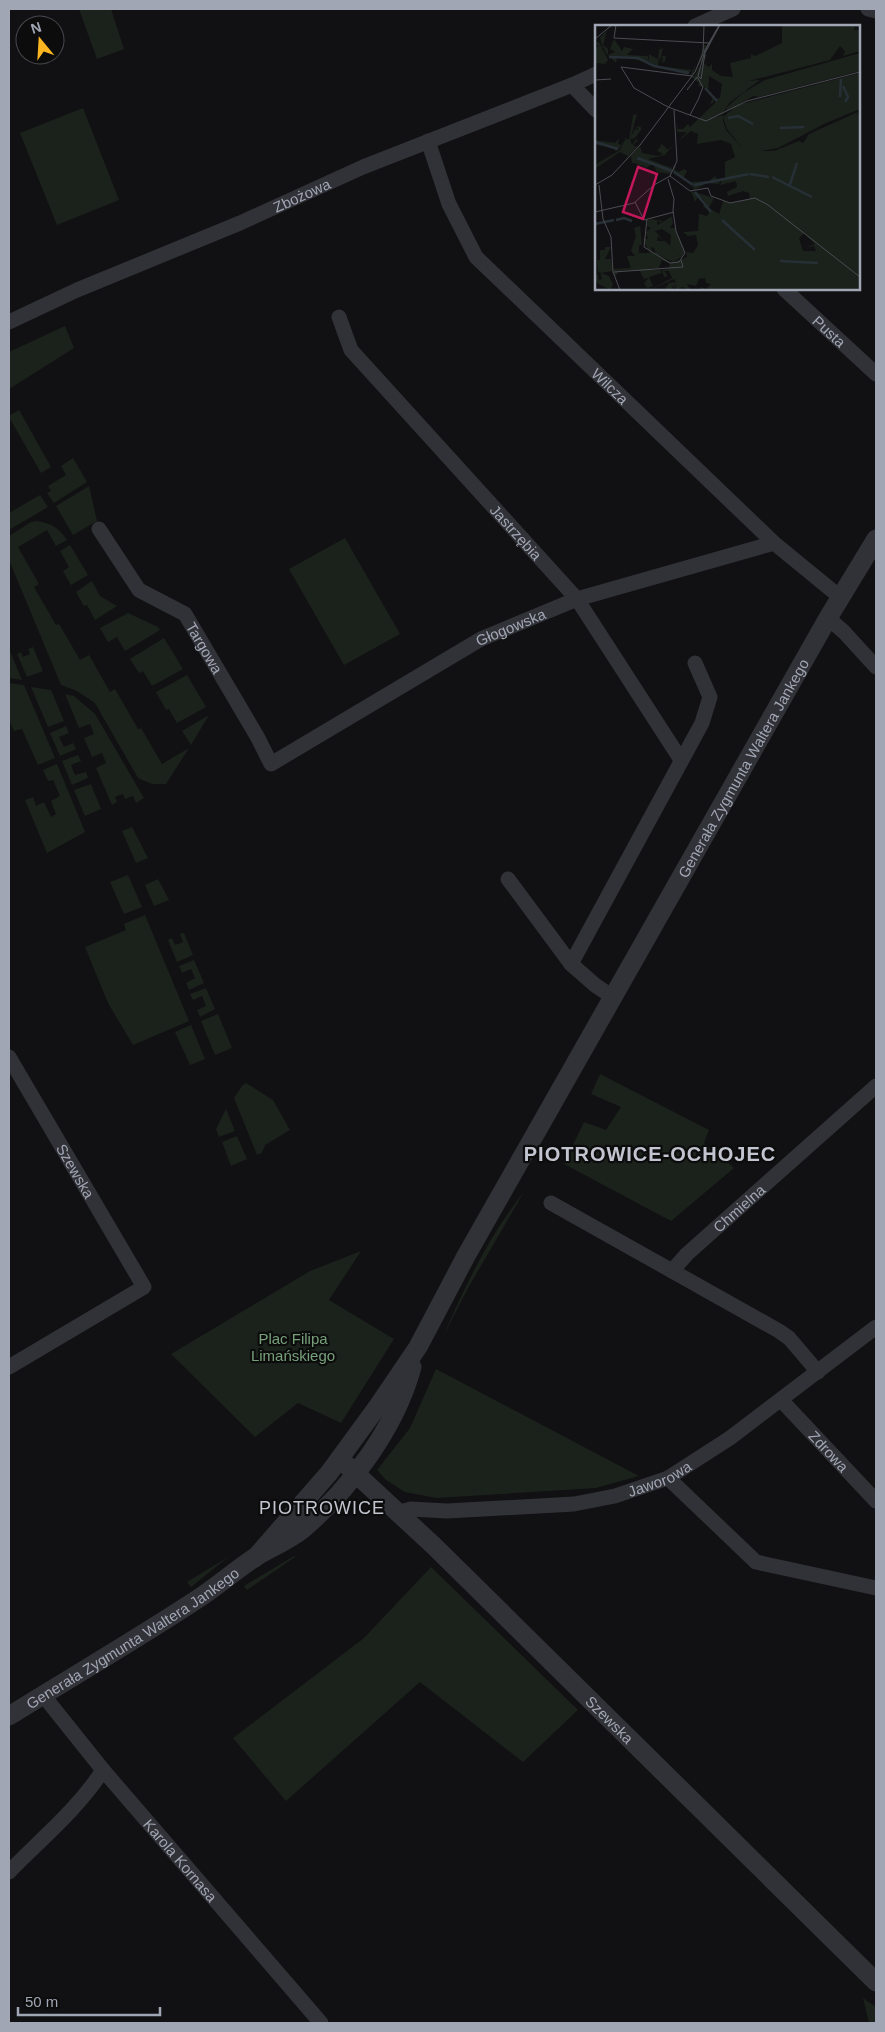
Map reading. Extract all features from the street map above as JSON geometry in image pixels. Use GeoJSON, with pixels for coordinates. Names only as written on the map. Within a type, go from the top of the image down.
{"type":"FeatureCollection","features":[{"type":"Feature","properties":{"kind":"street"},"geometry":{"type":"LineString","coordinates":[[697,25],[733,9]]}},
{"type":"Feature","properties":{"kind":"street"},"geometry":{"type":"LineString","coordinates":[[868,9],[876,11]]}},
{"type":"Feature","properties":{"kind":"street","name":"Zbożowa"},"geometry":{"type":"LineString","coordinates":[[9,322],[77,290],[240,222],[363,167],[595,74]]}},
{"type":"Feature","properties":{"kind":"street"},"geometry":{"type":"LineString","coordinates":[[572,85],[595,109]]}},
{"type":"Feature","properties":{"kind":"street","name":"Wilcza"},"geometry":{"type":"LineString","coordinates":[[428,141],[449,204],[476,257],[774,543],[840,597]]}},
{"type":"Feature","properties":{"kind":"street","name":"Pusta"},"geometry":{"type":"LineString","coordinates":[[785,290],[876,374]]}},
{"type":"Feature","properties":{"kind":"street","name":"Jastrzębia"},"geometry":{"type":"LineString","coordinates":[[339,317],[351,350],[577,599],[681,760]]}},
{"type":"Feature","properties":{"kind":"street","name":"Targowa"},"geometry":{"type":"LineString","coordinates":[[99,530],[139,590],[185,614],[258,738],[271,764]]}},
{"type":"Feature","properties":{"kind":"street","name":"Generała Zygmunta Waltera Jankego"},"geometry":{"type":"LineString","coordinates":[[255,1558],[340,1459],[418,1347],[474,1242],[828,618],[876,540]]}},
{"type":"Feature","properties":{"kind":"street","name":"Głogowska"},"geometry":{"type":"LineString","coordinates":[[271,764],[481,640],[577,599],[774,543]]}},
{"type":"Feature","properties":{"kind":"street"},"geometry":{"type":"LineString","coordinates":[[828,618],[876,666]]}},
{"type":"Feature","properties":{"kind":"street"},"geometry":{"type":"LineString","coordinates":[[571,964],[702,722],[710,698],[694,663]]}},
{"type":"Feature","properties":{"kind":"street"},"geometry":{"type":"LineString","coordinates":[[508,878],[571,964],[595,985],[614,998]]}},
{"type":"Feature","properties":{"kind":"street","name":"Szewska"},"geometry":{"type":"LineString","coordinates":[[9,1056],[144,1287],[9,1367]]}},
{"type":"Feature","properties":{"kind":"street","name":"Chmielna"},"geometry":{"type":"LineString","coordinates":[[672,1271],[687,1254],[876,1086]]}},
{"type":"Feature","properties":{"kind":"street"},"geometry":{"type":"LineString","coordinates":[[550,1203],[789,1338],[818,1372]]}},
{"type":"Feature","properties":{"kind":"street","name":"Jaworowa"},"geometry":{"type":"LineString","coordinates":[[401,1515],[404,1511],[410,1509],[446,1511],[574,1504],[615,1496],[668,1478],[730,1438],[876,1327]]}},
{"type":"Feature","properties":{"kind":"street","name":"Generała Zygmunta Waltera Jankego"},"geometry":{"type":"LineString","coordinates":[[9,1716],[192,1603],[255,1558],[280,1545],[302,1529],[341,1491],[370,1453],[398,1406],[409,1379],[418,1347]]}},
{"type":"Feature","properties":{"kind":"street","name":"Zdrowa"},"geometry":{"type":"LineString","coordinates":[[781,1400],[876,1501]]}},
{"type":"Feature","properties":{"kind":"street","name":"Szewska"},"geometry":{"type":"LineString","coordinates":[[340,1459],[354,1474],[401,1515],[876,1982]]}},
{"type":"Feature","properties":{"kind":"street"},"geometry":{"type":"LineString","coordinates":[[668,1478],[756,1562],[876,1588]]}},
{"type":"Feature","properties":{"kind":"street","name":"Karola Kornasa"},"geometry":{"type":"LineString","coordinates":[[43,1694],[103,1770],[321,2023]]}},
{"type":"Feature","properties":{"kind":"street"},"geometry":{"type":"LineString","coordinates":[[9,1872],[72,1810],[103,1770]]}},
{"type":"Feature","properties":{"kind":"green space"},"geometry":{"type":"Polygon","coordinates":[[[79,9],[111,9],[124,49],[97,59],[79,9]]]}},
{"type":"Feature","properties":{"kind":"green space"},"geometry":{"type":"Polygon","coordinates":[[[83,108],[119,200],[57,225],[20,133],[83,108]]]}},
{"type":"Feature","properties":{"kind":"green space"},"geometry":{"type":"Polygon","coordinates":[[[65,326],[74,348],[9,389],[9,352],[65,326]]]}},
{"type":"Feature","properties":{"kind":"green space"},"geometry":{"type":"Polygon","coordinates":[[[19,410],[51,467],[41,473],[9,417],[19,410]]]}},
{"type":"Feature","properties":{"kind":"green space"},"geometry":{"type":"Polygon","coordinates":[[[73,458],[87,482],[54,503],[47,493],[51,491],[48,486],[66,475],[61,466],[73,458]]]}},
{"type":"Feature","properties":{"kind":"green space"},"geometry":{"type":"Polygon","coordinates":[[[89,486],[97,521],[73,535],[56,506],[89,486]]]}},
{"type":"Feature","properties":{"kind":"green space"},"geometry":{"type":"Polygon","coordinates":[[[40,495],[48,507],[9,530],[9,513],[40,495]]]}},
{"type":"Feature","properties":{"kind":"green space"},"geometry":{"type":"Polygon","coordinates":[[[37,521],[54,527],[67,540],[56,546],[47,530],[18,547],[39,584],[34,587],[56,625],[59,624],[80,660],[89,655],[110,692],[115,689],[138,729],[141,728],[162,764],[189,748],[166,784],[152,784],[138,778],[95,703],[77,691],[61,685],[9,560],[9,536],[31,522],[37,521]]]}},
{"type":"Feature","properties":{"kind":"green space"},"geometry":{"type":"Polygon","coordinates":[[[345,538],[400,634],[344,665],[289,569],[345,538]]]}},
{"type":"Feature","properties":{"kind":"green space"},"geometry":{"type":"Polygon","coordinates":[[[70,545],[88,575],[71,585],[63,571],[69,567],[60,551],[70,545]]]}},
{"type":"Feature","properties":{"kind":"green space"},"geometry":{"type":"Polygon","coordinates":[[[92,581],[100,596],[117,606],[95,620],[87,605],[84,606],[76,592],[92,581]]]}},
{"type":"Feature","properties":{"kind":"green space"},"geometry":{"type":"Polygon","coordinates":[[[128,613],[158,627],[160,630],[125,651],[117,637],[108,642],[100,628],[128,613]]]}},
{"type":"Feature","properties":{"kind":"green space"},"geometry":{"type":"Polygon","coordinates":[[[164,638],[183,669],[152,686],[143,671],[139,673],[130,659],[164,638]]]}},
{"type":"Feature","properties":{"kind":"green space"},"geometry":{"type":"Polygon","coordinates":[[[33,647],[43,671],[27,677],[17,654],[21,652],[23,657],[30,654],[28,649],[33,647]]]}},
{"type":"Feature","properties":{"kind":"green space"},"geometry":{"type":"Polygon","coordinates":[[[9,649],[22,680],[9,678],[9,649]]]}},
{"type":"Feature","properties":{"kind":"green space"},"geometry":{"type":"Polygon","coordinates":[[[187,675],[206,707],[177,723],[169,709],[166,710],[156,692],[187,675]]]}},
{"type":"Feature","properties":{"kind":"green space"},"geometry":{"type":"Polygon","coordinates":[[[9,683],[24,685],[55,758],[38,765],[22,729],[14,731],[9,720],[9,683]]]}},
{"type":"Feature","properties":{"kind":"green space"},"geometry":{"type":"Polygon","coordinates":[[[31,687],[51,690],[64,721],[48,727],[31,687]]]}},
{"type":"Feature","properties":{"kind":"green space"},"geometry":{"type":"Polygon","coordinates":[[[65,694],[74,696],[95,714],[144,798],[136,803],[133,796],[125,799],[123,794],[115,797],[117,802],[112,805],[96,768],[106,763],[102,753],[92,757],[84,738],[94,734],[90,724],[79,728],[65,694]]]}},
{"type":"Feature","properties":{"kind":"green space"},"geometry":{"type":"Polygon","coordinates":[[[209,715],[191,745],[182,731],[209,715]]]}},
{"type":"Feature","properties":{"kind":"green space"},"geometry":{"type":"Polygon","coordinates":[[[66,726],[69,733],[59,737],[64,747],[73,743],[76,749],[60,756],[50,733],[66,726]]]}},
{"type":"Feature","properties":{"kind":"green space"},"geometry":{"type":"Polygon","coordinates":[[[78,755],[81,761],[71,765],[75,775],[86,772],[88,778],[72,785],[62,761],[78,755]]]}},
{"type":"Feature","properties":{"kind":"green space"},"geometry":{"type":"Polygon","coordinates":[[[57,764],[85,832],[47,853],[25,800],[33,797],[36,806],[44,802],[51,817],[56,814],[51,801],[60,796],[53,780],[48,781],[43,770],[57,764]]]}},
{"type":"Feature","properties":{"kind":"green space"},"geometry":{"type":"Polygon","coordinates":[[[91,784],[101,809],[85,816],[74,790],[91,784]]]}},
{"type":"Feature","properties":{"kind":"green space"},"geometry":{"type":"Polygon","coordinates":[[[132,827],[148,858],[136,863],[122,831],[132,827]]]}},
{"type":"Feature","properties":{"kind":"green space"},"geometry":{"type":"Polygon","coordinates":[[[128,875],[142,907],[124,914],[110,882],[128,875]]]}},
{"type":"Feature","properties":{"kind":"green space"},"geometry":{"type":"Polygon","coordinates":[[[158,879],[169,900],[154,906],[145,885],[158,879]]]}},
{"type":"Feature","properties":{"kind":"green space"},"geometry":{"type":"Polygon","coordinates":[[[145,915],[189,1021],[133,1045],[108,1003],[85,947],[126,930],[124,924],[145,915]]]}},
{"type":"Feature","properties":{"kind":"green space"},"geometry":{"type":"Polygon","coordinates":[[[184,933],[193,955],[177,962],[168,940],[172,938],[175,945],[183,942],[180,934],[184,933]]]}},
{"type":"Feature","properties":{"kind":"green space"},"geometry":{"type":"Polygon","coordinates":[[[194,960],[204,983],[189,990],[186,983],[195,978],[191,969],[182,973],[179,966],[194,960]]]}},
{"type":"Feature","properties":{"kind":"green space"},"geometry":{"type":"Polygon","coordinates":[[[206,988],[215,1009],[200,1017],[197,1010],[206,1006],[202,996],[193,1000],[190,994],[206,988]]]}},
{"type":"Feature","properties":{"kind":"green space"},"geometry":{"type":"Polygon","coordinates":[[[218,1014],[232,1048],[215,1055],[201,1021],[218,1014]]]}},
{"type":"Feature","properties":{"kind":"green space"},"geometry":{"type":"Polygon","coordinates":[[[191,1025],[205,1059],[190,1065],[175,1032],[191,1025]]]}},
{"type":"Feature","properties":{"kind":"green space"},"geometry":{"type":"Polygon","coordinates":[[[600,1074],[709,1130],[704,1143],[734,1168],[671,1221],[564,1164],[584,1122],[606,1130],[621,1107],[591,1094],[600,1074]]]}},
{"type":"Feature","properties":{"kind":"green space"},"geometry":{"type":"Polygon","coordinates":[[[246,1083],[273,1100],[290,1130],[265,1145],[262,1153],[257,1155],[234,1098],[246,1083]]]}},
{"type":"Feature","properties":{"kind":"green space"},"geometry":{"type":"Polygon","coordinates":[[[226,1109],[235,1131],[219,1137],[216,1129],[226,1109]]]}},
{"type":"Feature","properties":{"kind":"green space"},"geometry":{"type":"Polygon","coordinates":[[[237,1136],[247,1159],[231,1166],[222,1142],[237,1136]]]}},
{"type":"Feature","properties":{"kind":"green space"},"geometry":{"type":"Polygon","coordinates":[[[524,1192],[468,1288],[443,1337],[489,1243],[511,1208],[524,1192]]]}},
{"type":"Feature","properties":{"kind":"green space","name":"Plac Filipa Limańskiego"},"geometry":{"type":"Polygon","coordinates":[[[361,1251],[329,1300],[394,1339],[341,1423],[298,1403],[255,1437],[171,1354],[310,1271],[361,1251]]]}},
{"type":"Feature","properties":{"kind":"green space"},"geometry":{"type":"Polygon","coordinates":[[[436,1369],[639,1476],[596,1488],[436,1498],[405,1492],[386,1480],[377,1470],[410,1428],[436,1369]]]}},
{"type":"Feature","properties":{"kind":"green space"},"geometry":{"type":"Polygon","coordinates":[[[294,1556],[247,1590],[244,1586],[294,1556]]]}},
{"type":"Feature","properties":{"kind":"green space"},"geometry":{"type":"Polygon","coordinates":[[[228,1557],[191,1587],[187,1582],[228,1557]]]}},
{"type":"Feature","properties":{"kind":"green space"},"geometry":{"type":"Polygon","coordinates":[[[431,1567],[578,1710],[523,1762],[420,1682],[286,1801],[233,1738],[364,1638],[431,1567]]]}},
{"type":"Feature","properties":{"kind":"green space"},"geometry":{"type":"Polygon","coordinates":[[[863,1998],[876,2007],[876,2023],[869,2023],[863,1998]]]}},
{"type":"Feature","properties":{"kind":"district","name":"PIOTROWICE-OCHOJEC"},"geometry":{"type":"Point","coordinates":[650,1154]}},
{"type":"Feature","properties":{"kind":"district","name":"PIOTROWICE"},"geometry":{"type":"Point","coordinates":[322,1508]}}]}
